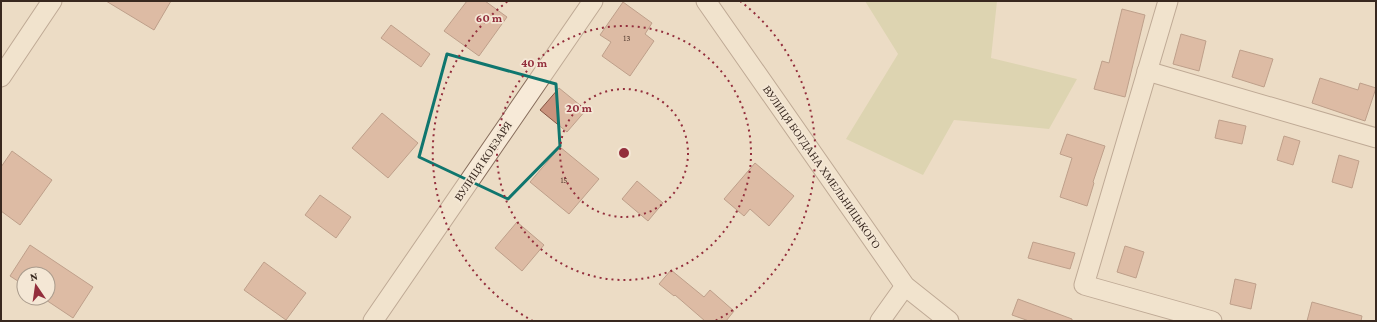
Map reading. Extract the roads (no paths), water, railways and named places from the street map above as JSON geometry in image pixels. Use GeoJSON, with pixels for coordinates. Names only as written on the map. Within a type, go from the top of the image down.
{"type":"FeatureCollection","features":[{"type":"Feature","properties":{"kind":"street"},"geometry":{"type":"LineString","coordinates":[[1,77],[52,1]]}},
{"type":"Feature","properties":{"kind":"street","name":"ВУЛИЦЯ КОБЗАРЯ"},"geometry":{"type":"LineString","coordinates":[[373,321],[593,1]]}},
{"type":"Feature","properties":{"kind":"street","name":"ВУЛИЦЯ БОГДАНА ХМЕЛЬНИЦЬКОГО"},"geometry":{"type":"LineString","coordinates":[[706,1],[905,286],[949,321]]}},
{"type":"Feature","properties":{"kind":"street"},"geometry":{"type":"LineString","coordinates":[[1168,1],[1084,284],[1212,321]]}},
{"type":"Feature","properties":{"kind":"street"},"geometry":{"type":"LineString","coordinates":[[1147,71],[1376,138]]}},
{"type":"Feature","properties":{"kind":"street"},"geometry":{"type":"LineString","coordinates":[[880,321],[905,286]]}}]}
